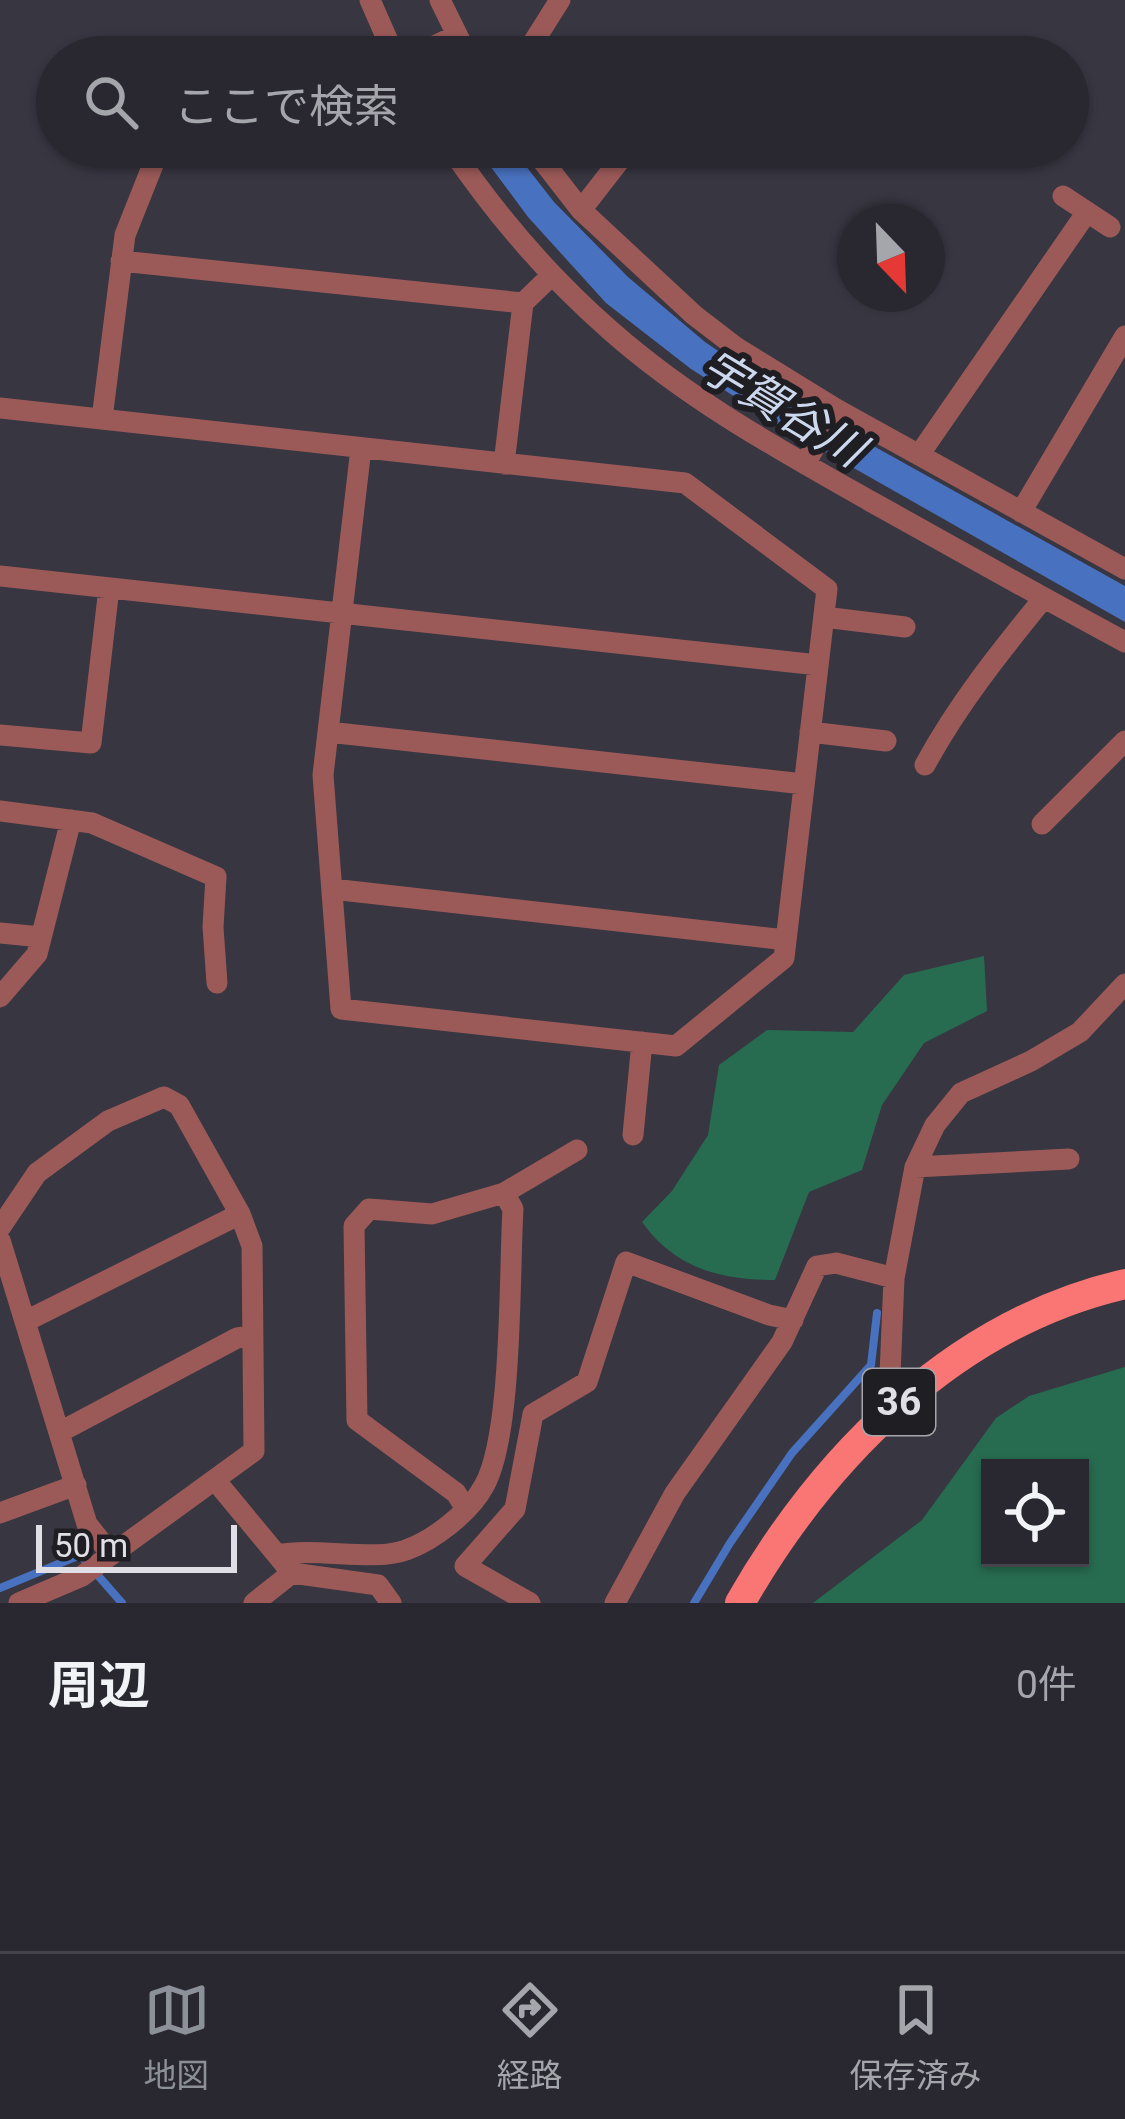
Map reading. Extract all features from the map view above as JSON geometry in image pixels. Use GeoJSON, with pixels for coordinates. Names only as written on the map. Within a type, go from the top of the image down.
{"type":"FeatureCollection","features":[{"type":"Feature","properties":{"kind":"main road","name":"36"},"geometry":{"type":"LineString","coordinates":[[740,1603],[769,1552],[812,1496],[900,1401],[978,1342],[1081,1294],[1125,1284]]}},
{"type":"Feature","properties":{"kind":"street"},"geometry":{"type":"LineString","coordinates":[[370,0],[386,36]]}},
{"type":"Feature","properties":{"kind":"street"},"geometry":{"type":"LineString","coordinates":[[440,0],[448,36]]}},
{"type":"Feature","properties":{"kind":"street"},"geometry":{"type":"LineString","coordinates":[[537,36],[560,0]]}},
{"type":"Feature","properties":{"kind":"street"},"geometry":{"type":"LineString","coordinates":[[102,419],[124,235],[151,168]]}},
{"type":"Feature","properties":{"kind":"street"},"geometry":{"type":"LineString","coordinates":[[464,168],[490,206],[552,275],[612,332],[696,398],[1125,642]]}},
{"type":"Feature","properties":{"kind":"street"},"geometry":{"type":"LineString","coordinates":[[548,168],[581,210],[694,316],[737,348],[833,414],[919,455],[1125,568]]}},
{"type":"Feature","properties":{"kind":"street"},"geometry":{"type":"LineString","coordinates":[[581,210],[614,168]]}},
{"type":"Feature","properties":{"kind":"street"},"geometry":{"type":"LineString","coordinates":[[1063,196],[1110,227]]}},
{"type":"Feature","properties":{"kind":"street"},"geometry":{"type":"LineString","coordinates":[[919,455],[1087,212]]}},
{"type":"Feature","properties":{"kind":"street"},"geometry":{"type":"LineString","coordinates":[[122,261],[523,303]]}},
{"type":"Feature","properties":{"kind":"street"},"geometry":{"type":"LineString","coordinates":[[504,464],[523,303],[552,275]]}},
{"type":"Feature","properties":{"kind":"street"},"geometry":{"type":"LineString","coordinates":[[1022,512],[1125,337]]}},
{"type":"Feature","properties":{"kind":"street"},"geometry":{"type":"LineString","coordinates":[[0,408],[102,419],[685,484],[827,589],[784,958],[676,1046],[341,1009],[323,775],[361,448]]}},
{"type":"Feature","properties":{"kind":"street"},"geometry":{"type":"LineString","coordinates":[[807,460],[833,414]]}},
{"type":"Feature","properties":{"kind":"street"},"geometry":{"type":"LineString","coordinates":[[0,576],[818,665]]}},
{"type":"Feature","properties":{"kind":"street"},"geometry":{"type":"LineString","coordinates":[[0,735],[91,743],[109,588]]}},
{"type":"Feature","properties":{"kind":"street"},"geometry":{"type":"LineString","coordinates":[[926,765],[969,692],[1043,598]]}},
{"type":"Feature","properties":{"kind":"street"},"geometry":{"type":"LineString","coordinates":[[824,617],[905,627]]}},
{"type":"Feature","properties":{"kind":"street"},"geometry":{"type":"LineString","coordinates":[[328,732],[804,784]]}},
{"type":"Feature","properties":{"kind":"street"},"geometry":{"type":"LineString","coordinates":[[810,732],[886,741]]}},
{"type":"Feature","properties":{"kind":"street"},"geometry":{"type":"LineString","coordinates":[[1042,824],[1125,741]]}},
{"type":"Feature","properties":{"kind":"street"},"geometry":{"type":"LineString","coordinates":[[0,811],[92,823],[216,877],[217,982]]}},
{"type":"Feature","properties":{"kind":"street"},"geometry":{"type":"LineString","coordinates":[[0,998],[37,954],[71,820]]}},
{"type":"Feature","properties":{"kind":"street"},"geometry":{"type":"LineString","coordinates":[[332,889],[786,940]]}},
{"type":"Feature","properties":{"kind":"street"},"geometry":{"type":"LineString","coordinates":[[0,933],[41,938]]}},
{"type":"Feature","properties":{"kind":"street"},"geometry":{"type":"LineString","coordinates":[[900,1401],[890,1376],[894,1278],[915,1167],[935,1126],[961,1093],[1080,1031],[1125,984]]}},
{"type":"Feature","properties":{"kind":"street"},"geometry":{"type":"LineString","coordinates":[[633,1135],[642,1042]]}},
{"type":"Feature","properties":{"kind":"street"},"geometry":{"type":"LineString","coordinates":[[0,1228],[38,1173],[108,1120],[164,1097],[179,1105],[252,1246],[254,1451],[82,1576],[28,1602]]}},
{"type":"Feature","properties":{"kind":"street"},"geometry":{"type":"LineString","coordinates":[[466,1509],[456,1493],[357,1420],[354,1226],[369,1209],[432,1214],[504,1193],[577,1150]]}},
{"type":"Feature","properties":{"kind":"street"},"geometry":{"type":"LineString","coordinates":[[915,1167],[1069,1159]]}},
{"type":"Feature","properties":{"kind":"street"},"geometry":{"type":"LineString","coordinates":[[254,1603],[300,1550],[401,1553],[424,1543],[466,1509],[486,1484],[502,1418],[513,1209],[504,1193]]}},
{"type":"Feature","properties":{"kind":"street"},"geometry":{"type":"LineString","coordinates":[[26,1321],[239,1214]]}},
{"type":"Feature","properties":{"kind":"street"},"geometry":{"type":"LineString","coordinates":[[0,1240],[87,1524],[110,1553]]}},
{"type":"Feature","properties":{"kind":"street"},"geometry":{"type":"LineString","coordinates":[[530,1603],[465,1566],[515,1509],[533,1414],[586,1382],[626,1262],[793,1320]]}},
{"type":"Feature","properties":{"kind":"street"},"geometry":{"type":"LineString","coordinates":[[615,1603],[675,1493],[782,1342],[818,1266],[836,1263],[894,1278]]}},
{"type":"Feature","properties":{"kind":"street"},"geometry":{"type":"LineString","coordinates":[[60,1432],[237,1338],[250,1336]]}},
{"type":"Feature","properties":{"kind":"street"},"geometry":{"type":"LineString","coordinates":[[215,1480],[285,1564],[378,1585],[391,1603]]}},
{"type":"Feature","properties":{"kind":"street"},"geometry":{"type":"LineString","coordinates":[[0,1513],[76,1485]]}},
{"type":"Feature","properties":{"kind":"green space"},"geometry":{"type":"Polygon","coordinates":[[[984,956],[987,1011],[924,1043],[882,1105],[862,1170],[809,1192],[775,1280],[717,1274],[684,1261],[655,1238],[642,1222],[672,1191],[708,1135],[719,1065],[767,1030],[853,1032],[904,975],[984,956]]]}},
{"type":"Feature","properties":{"kind":"green space"},"geometry":{"type":"Polygon","coordinates":[[[1125,1367],[1125,1603],[813,1603],[922,1520],[996,1418],[1029,1396],[1125,1367]]]}},
{"type":"Feature","properties":{"kind":"water","name":"宇賀谷川"},"geometry":{"type":"Polygon","coordinates":[[[492,168],[527,168],[628,277],[705,342],[789,399],[1125,586],[1125,622],[792,433],[691,369],[606,303],[528,217],[492,168]]]}},
{"type":"Feature","properties":{"kind":"waterway"},"geometry":{"type":"LineString","coordinates":[[694,1603],[792,1453],[871,1365],[877,1313]]}},
{"type":"Feature","properties":{"kind":"waterway"},"geometry":{"type":"LineString","coordinates":[[0,1588],[80,1555],[122,1603]]}}]}
